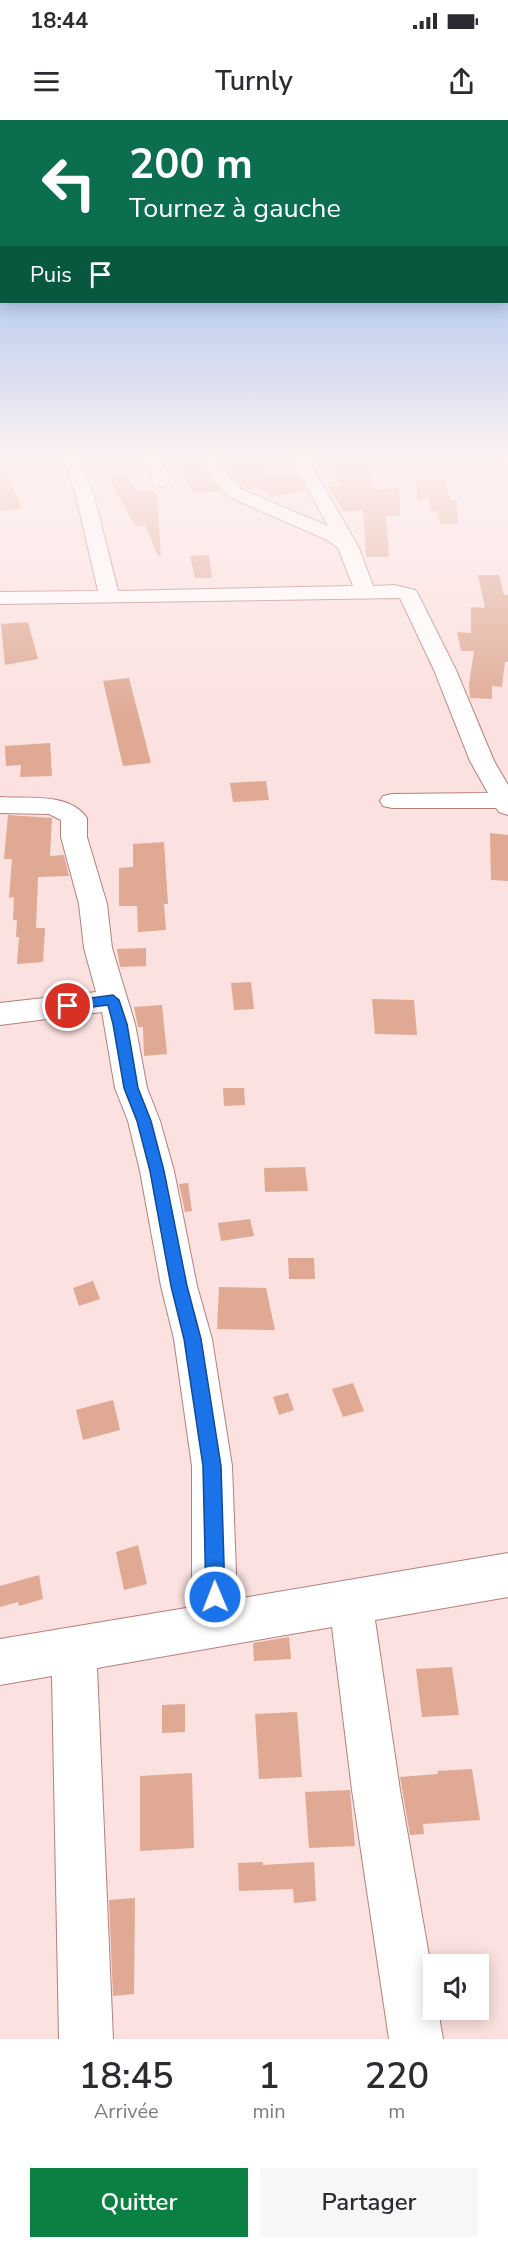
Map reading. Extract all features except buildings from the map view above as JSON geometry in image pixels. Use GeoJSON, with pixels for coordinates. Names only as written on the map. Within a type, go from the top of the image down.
{"type":"FeatureCollection","features":[{"type":"Feature","properties":{"kind":"street"},"geometry":{"type":"LineString","coordinates":[[97,546],[110,597]]}},
{"type":"Feature","properties":{"kind":"street"},"geometry":{"type":"LineString","coordinates":[[346,546],[349,548],[366,593]]}},
{"type":"Feature","properties":{"kind":"street"},"geometry":{"type":"LineString","coordinates":[[0,598],[402,592],[411,597],[482,761],[506,804]]}},
{"type":"Feature","properties":{"kind":"street"},"geometry":{"type":"LineString","coordinates":[[392,801],[506,804]]}},
{"type":"Feature","properties":{"kind":"street"},"geometry":{"type":"LineString","coordinates":[[0,806],[52,808],[67,811],[74,818],[74,837],[93,904],[98,948],[120,1024],[131,1088],[144,1121],[157,1171],[179,1286],[193,1339],[212,1466],[215,1597],[212,1626]]}},
{"type":"Feature","properties":{"kind":"street"},"geometry":{"type":"LineString","coordinates":[[0,1014],[113,1000]]}},
{"type":"Feature","properties":{"kind":"street"},"geometry":{"type":"LineString","coordinates":[[0,1662],[508,1575]]}},
{"type":"Feature","properties":{"kind":"street"},"geometry":{"type":"LineString","coordinates":[[351,1602],[376,1790],[416,2039]]}},
{"type":"Feature","properties":{"kind":"street"},"geometry":{"type":"LineString","coordinates":[[74,1649],[86,2039]]}},
{"type":"Feature","properties":{"kind":"route"},"geometry":{"type":"LineString","coordinates":[[68,1006],[113,1000],[120,1024],[131,1088],[144,1121],[157,1171],[179,1286],[193,1339],[212,1466],[215,1597]]}}]}
